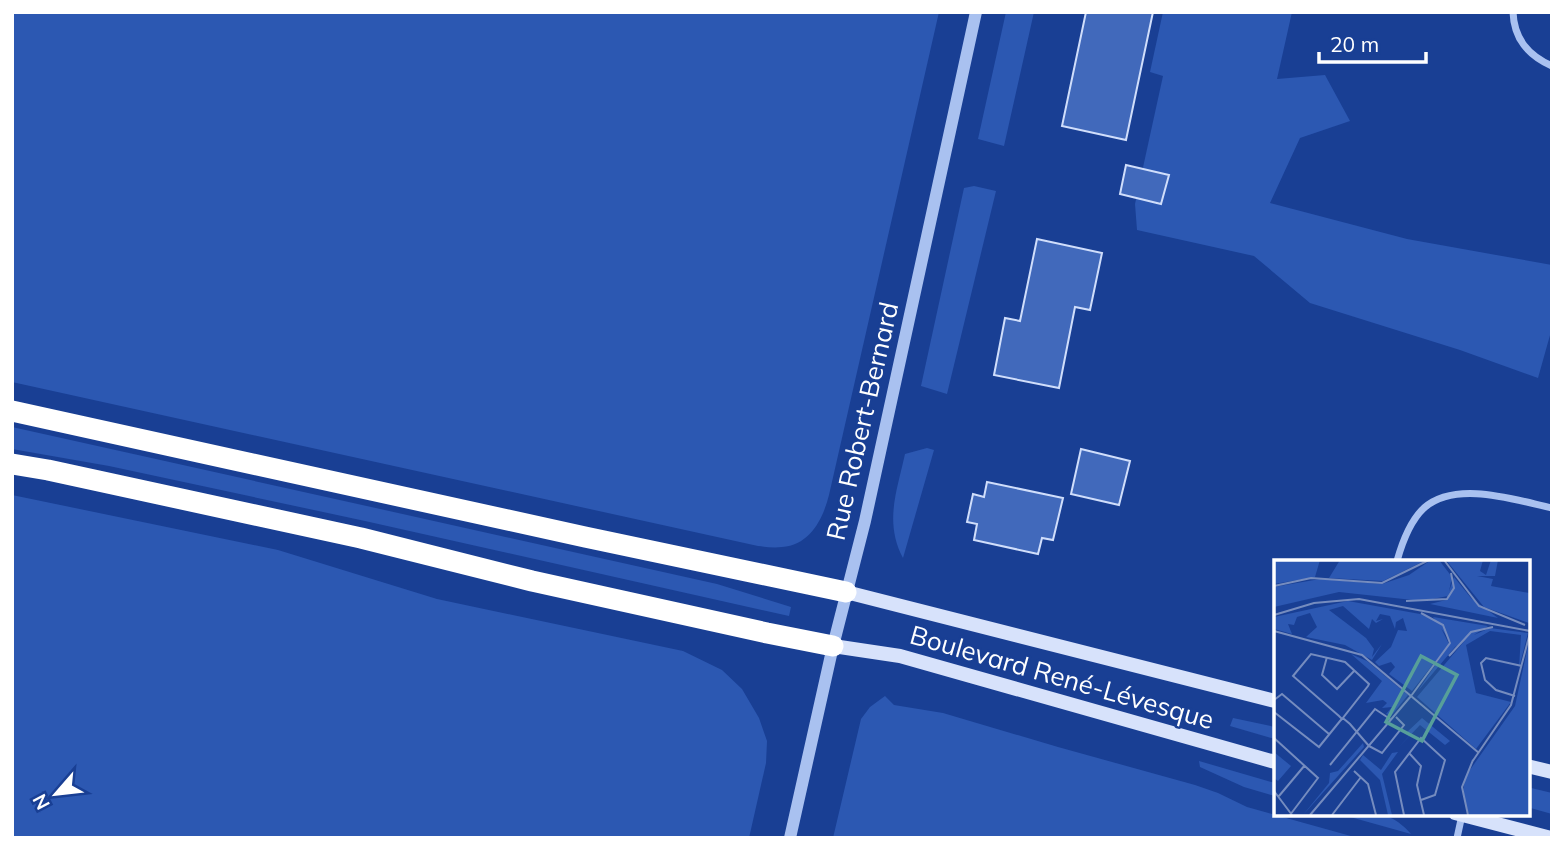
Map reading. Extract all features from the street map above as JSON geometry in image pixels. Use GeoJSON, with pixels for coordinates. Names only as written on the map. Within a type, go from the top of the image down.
{"type":"FeatureCollection","features":[{"type":"Feature","properties":{"kind":"highway"},"geometry":{"type":"LineString","coordinates":[[12,411],[846,592]]}},
{"type":"Feature","properties":{"kind":"highway"},"geometry":{"type":"LineString","coordinates":[[12,464],[361,538],[532,581],[833,646]]}},
{"type":"Feature","properties":{"kind":"main road","name":"Boulevard René-Lévesque"},"geometry":{"type":"LineString","coordinates":[[846,592],[1274,701]]}},
{"type":"Feature","properties":{"kind":"main road","name":"Boulevard René-Lévesque"},"geometry":{"type":"LineString","coordinates":[[833,646],[900,656],[1274,762]]}},
{"type":"Feature","properties":{"kind":"main road"},"geometry":{"type":"LineString","coordinates":[[1529,766],[1552,772]]}},
{"type":"Feature","properties":{"kind":"main road"},"geometry":{"type":"LineString","coordinates":[[1463,815],[1551,838]]}},
{"type":"Feature","properties":{"kind":"street","name":"Rue Robert-Bernard"},"geometry":{"type":"LineString","coordinates":[[790,838],[833,646],[865,521],[976,12]]}},
{"type":"Feature","properties":{"kind":"street"},"geometry":{"type":"LineString","coordinates":[[1513,12],[1515,30],[1521,44],[1529,53],[1552,66]]}},
{"type":"Feature","properties":{"kind":"street"},"geometry":{"type":"LineString","coordinates":[[1397,560],[1414,519],[1425,507],[1440,498],[1476,493],[1552,508]]}},
{"type":"Feature","properties":{"kind":"street"},"geometry":{"type":"LineString","coordinates":[[1457,838],[1459,815]]}},
{"type":"Feature","properties":{"kind":"shaded area"},"geometry":{"type":"Polygon","coordinates":[[[12,12],[939,12],[829,495],[814,529],[808,536],[792,545],[758,546],[12,382],[12,12]]]}},
{"type":"Feature","properties":{"kind":"shaded area"},"geometry":{"type":"Polygon","coordinates":[[[1006,12],[1034,12],[1004,146],[978,139],[1006,12]]]}},
{"type":"Feature","properties":{"kind":"shaded area"},"geometry":{"type":"Polygon","coordinates":[[[1163,12],[1292,12],[1277,79],[1325,75],[1350,121],[1300,138],[1270,203],[1407,239],[1552,265],[1552,328],[1538,378],[1460,350],[1310,303],[1254,256],[1137,230],[1135,204],[1163,76],[1150,72],[1163,12]]]}},
{"type":"Feature","properties":{"kind":"shaded area"},"geometry":{"type":"Polygon","coordinates":[[[974,186],[996,191],[947,394],[921,386],[964,188],[974,186]]]}},
{"type":"Feature","properties":{"kind":"shaded area"},"geometry":{"type":"Polygon","coordinates":[[[12,427],[717,584],[791,607],[789,616],[365,521],[109,466],[12,449],[12,427]]]}},
{"type":"Feature","properties":{"kind":"shaded area"},"geometry":{"type":"Polygon","coordinates":[[[927,448],[934,450],[903,558],[897,545],[893,519],[899,481],[905,454],[927,448]]]}},
{"type":"Feature","properties":{"kind":"shaded area"},"geometry":{"type":"Polygon","coordinates":[[[12,495],[278,550],[437,599],[683,651],[722,670],[742,689],[759,718],[767,741],[766,763],[749,838],[12,838],[12,495]]]}},
{"type":"Feature","properties":{"kind":"shaded area"},"geometry":{"type":"Polygon","coordinates":[[[885,696],[894,705],[943,713],[1195,785],[1247,807],[1358,838],[833,838],[861,719],[870,707],[885,696]]]}},
{"type":"Feature","properties":{"kind":"shaded area"},"geometry":{"type":"Polygon","coordinates":[[[1233,718],[1274,727],[1274,739],[1230,726],[1233,718]]]}},
{"type":"Feature","properties":{"kind":"shaded area"},"geometry":{"type":"Polygon","coordinates":[[[1199,761],[1274,783],[1274,796],[1244,787],[1200,767],[1199,761]]]}},
{"type":"Feature","properties":{"kind":"shaded area"},"geometry":{"type":"Polygon","coordinates":[[[1529,787],[1552,793],[1552,814],[1529,808],[1529,787]]]}},
{"type":"Feature","properties":{"kind":"shaded area"},"geometry":{"type":"Polygon","coordinates":[[[1343,815],[1386,816],[1411,834],[1343,815]]]}},
{"type":"Feature","properties":{"kind":"building"},"geometry":{"type":"Polygon","coordinates":[[[1086,12],[1153,12],[1126,140],[1062,126],[1086,12]]]}},
{"type":"Feature","properties":{"kind":"building"},"geometry":{"type":"Polygon","coordinates":[[[1126,165],[1169,175],[1161,204],[1120,194],[1126,165]]]}},
{"type":"Feature","properties":{"kind":"building"},"geometry":{"type":"Polygon","coordinates":[[[1037,239],[1102,253],[1090,310],[1075,307],[1059,388],[994,375],[1005,318],[1020,321],[1037,239]]]}},
{"type":"Feature","properties":{"kind":"building"},"geometry":{"type":"Polygon","coordinates":[[[1081,449],[1130,461],[1119,505],[1071,494],[1081,449]]]}},
{"type":"Feature","properties":{"kind":"building"},"geometry":{"type":"Polygon","coordinates":[[[987,482],[1063,498],[1053,540],[1042,538],[1038,554],[974,540],[977,524],[967,522],[973,494],[984,497],[987,482]]]}}]}
